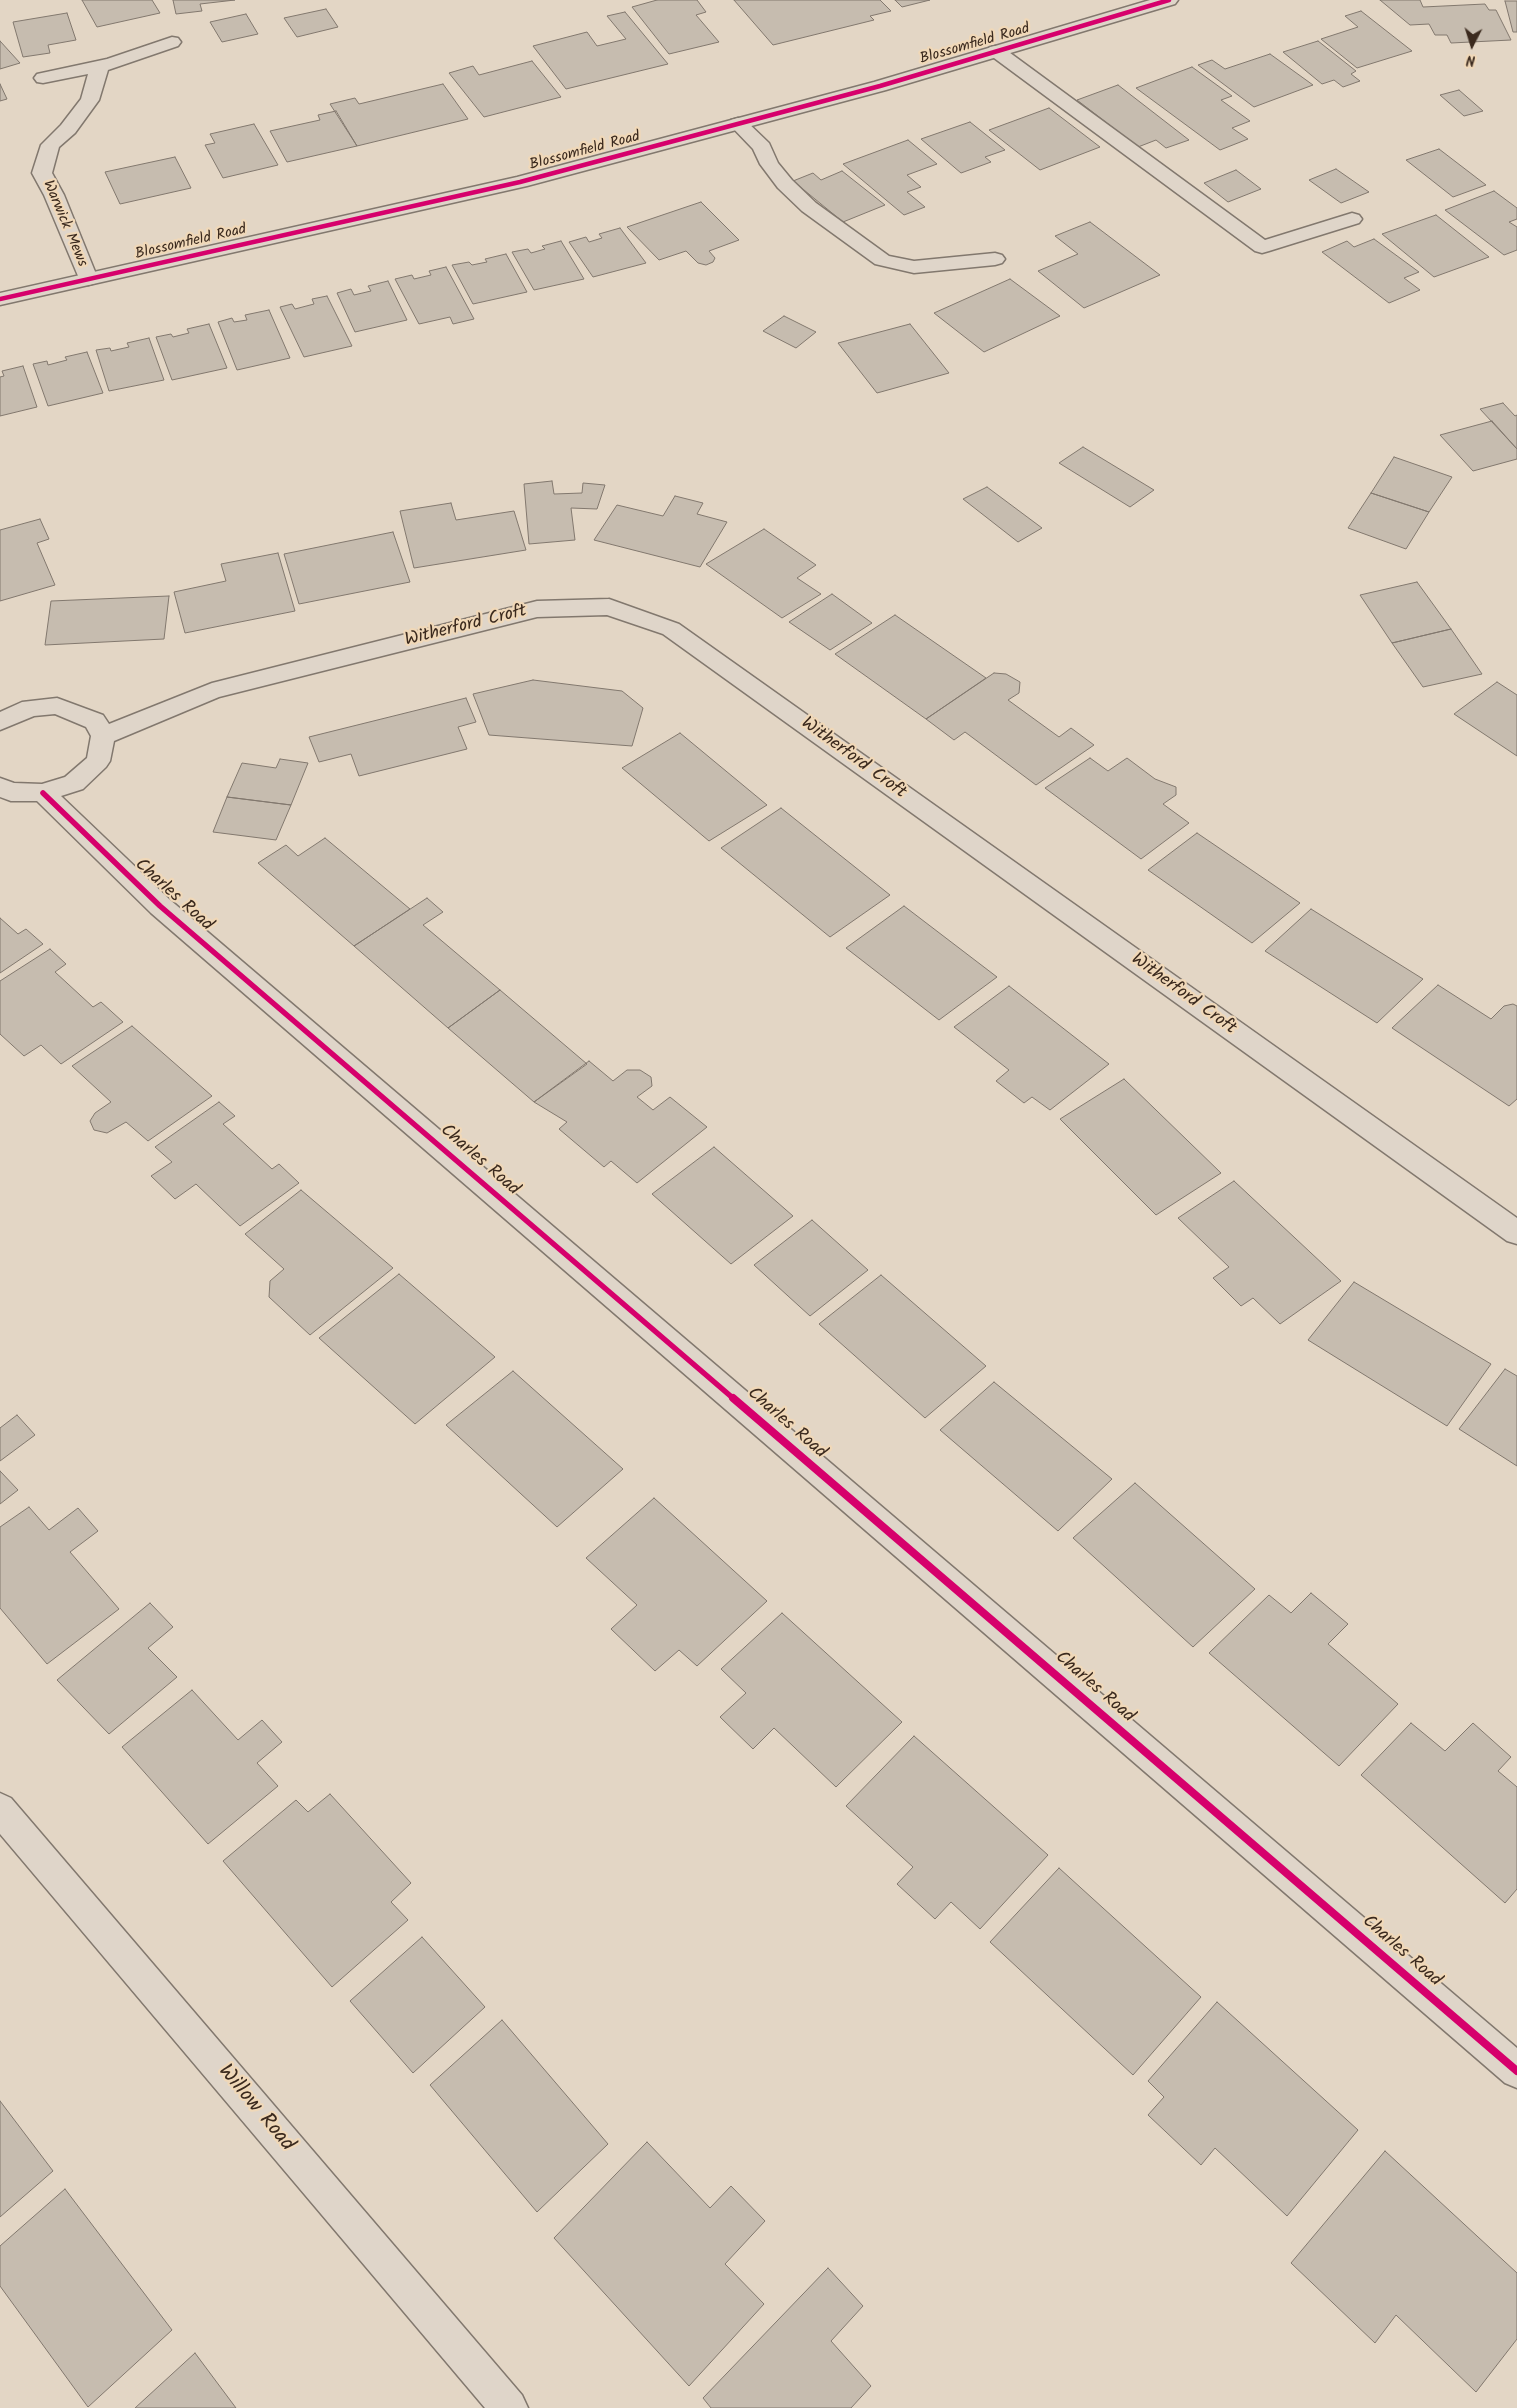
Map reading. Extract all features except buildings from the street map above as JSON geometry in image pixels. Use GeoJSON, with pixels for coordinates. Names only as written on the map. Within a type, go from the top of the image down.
{"type":"FeatureCollection","features":[{"type":"Feature","properties":{"kind":"street","name":"Blossomfield Road"},"geometry":{"type":"LineString","coordinates":[[0,299],[520,182],[880,86],[1169,0]]}},
{"type":"Feature","properties":{"kind":"street"},"geometry":{"type":"LineString","coordinates":[[43,78],[100,66],[172,42]]}},
{"type":"Feature","properties":{"kind":"street"},"geometry":{"type":"LineString","coordinates":[[996,51],[1262,247],[1352,218]]}},
{"type":"Feature","properties":{"kind":"street","name":"Warwick Mews"},"geometry":{"type":"LineString","coordinates":[[88,279],[54,195],[42,173],[50,145],[68,129],[90,100],[100,66]]}},
{"type":"Feature","properties":{"kind":"street"},"geometry":{"type":"LineString","coordinates":[[738,124],[762,146],[769,164],[785,184],[808,207],[882,260],[914,267],[995,259]]}},
{"type":"Feature","properties":{"kind":"street","name":"Witherford Croft"},"geometry":{"type":"LineString","coordinates":[[103,736],[212,691],[537,609],[609,607],[671,629],[1517,1233]]}},
{"type":"Feature","properties":{"kind":"street"},"geometry":{"type":"LineString","coordinates":[[0,722],[30,708],[57,706],[95,721],[103,736],[98,761],[74,783],[43,793],[11,792],[0,787]]}},
{"type":"Feature","properties":{"kind":"street","name":"Charles Road"},"geometry":{"type":"LineString","coordinates":[[43,793],[160,906],[1517,2071]]}},
{"type":"Feature","properties":{"kind":"street","name":"Willow Road"},"geometry":{"type":"LineString","coordinates":[[0,1809],[509,2408]]}},
{"type":"Feature","properties":{"kind":"cycle path"},"geometry":{"type":"LineString","coordinates":[[0,299],[520,182],[880,86],[1169,0]]}},
{"type":"Feature","properties":{"kind":"cycle path"},"geometry":{"type":"LineString","coordinates":[[43,793],[160,906],[1517,2071]]}}]}
